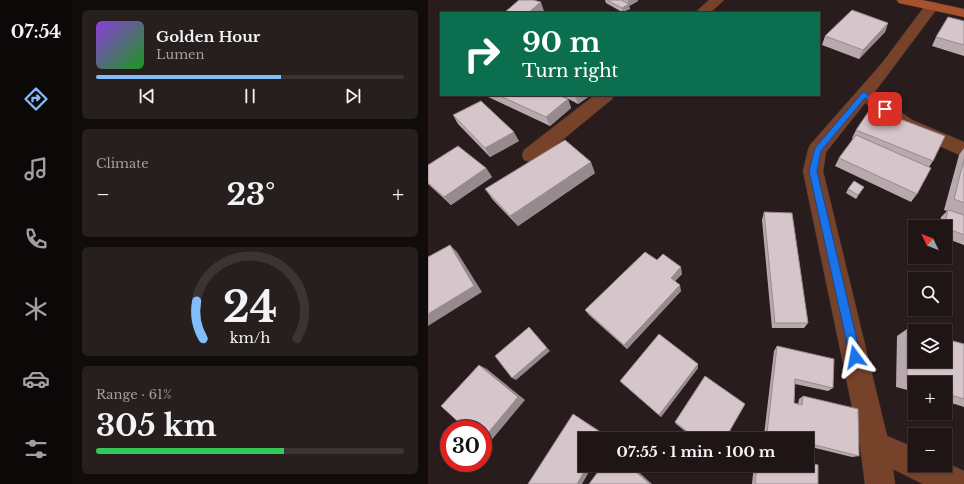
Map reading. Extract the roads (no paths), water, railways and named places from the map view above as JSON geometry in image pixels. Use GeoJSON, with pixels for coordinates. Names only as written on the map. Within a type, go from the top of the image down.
{"type":"FeatureCollection","features":[{"type":"Feature","properties":{"kind":"main road"},"geometry":{"type":"LineString","coordinates":[[906,0],[964,13]]}},
{"type":"Feature","properties":{"kind":"street"},"geometry":{"type":"LineString","coordinates":[[703,12],[717,0]]}},
{"type":"Feature","properties":{"kind":"street"},"geometry":{"type":"LineString","coordinates":[[880,484],[875,445],[813,171],[817,150],[864,94],[932,6]]}},
{"type":"Feature","properties":{"kind":"street"},"geometry":{"type":"LineString","coordinates":[[864,94],[906,124],[964,150]]}},
{"type":"Feature","properties":{"kind":"street"},"geometry":{"type":"LineString","coordinates":[[531,155],[605,96]]}},
{"type":"Feature","properties":{"kind":"street"},"geometry":{"type":"LineString","coordinates":[[875,445],[908,460]]}},
{"type":"Feature","properties":{"kind":"street"},"geometry":{"type":"LineString","coordinates":[[932,472],[957,484]]}}]}
